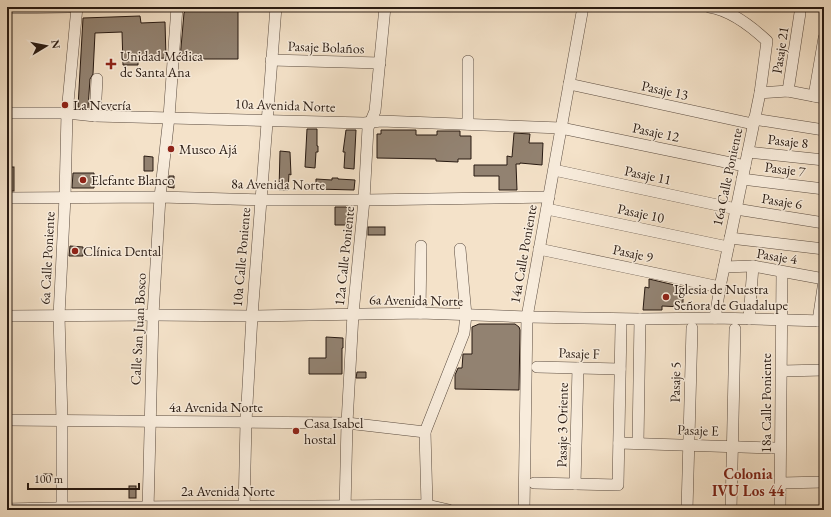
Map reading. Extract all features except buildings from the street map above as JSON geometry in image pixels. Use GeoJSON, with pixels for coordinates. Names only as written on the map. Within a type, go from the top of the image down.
{"type":"FeatureCollection","features":[{"type":"Feature","properties":{"kind":"street"},"geometry":{"type":"LineString","coordinates":[[7,8],[69,7]]}},
{"type":"Feature","properties":{"kind":"street","name":"6a Calle Poniente"},"geometry":{"type":"LineString","coordinates":[[62,509],[62,420],[59,316],[65,197],[67,113],[77,7]]}},
{"type":"Feature","properties":{"kind":"street","name":"Calle San Juan Bosco"},"geometry":{"type":"LineString","coordinates":[[148,508],[149,422],[153,315],[160,197],[169,117],[177,7]]}},
{"type":"Feature","properties":{"kind":"street","name":"10a Calle Poniente"},"geometry":{"type":"LineString","coordinates":[[244,508],[246,422],[252,316],[276,7]]}},
{"type":"Feature","properties":{"kind":"street","name":"12a Calle Poniente"},"geometry":{"type":"LineString","coordinates":[[345,508],[347,423],[353,314],[364,200],[368,128],[375,111],[384,7]]}},
{"type":"Feature","properties":{"kind":"street","name":"14a Calle Poniente"},"geometry":{"type":"LineString","coordinates":[[524,510],[527,317],[583,7]]}},
{"type":"Feature","properties":{"kind":"street","name":"16a Calle Poniente"},"geometry":{"type":"LineString","coordinates":[[709,7],[738,18],[758,31],[768,41],[760,93],[715,318]]}},
{"type":"Feature","properties":{"kind":"street","name":"Pasaje 21"},"geometry":{"type":"LineString","coordinates":[[788,91],[800,13]]}},
{"type":"Feature","properties":{"kind":"street"},"geometry":{"type":"LineString","coordinates":[[760,93],[788,91],[819,97],[824,38]]}},
{"type":"Feature","properties":{"kind":"street","name":"Pasaje Bolaños"},"geometry":{"type":"LineString","coordinates":[[271,60],[380,63]]}},
{"type":"Feature","properties":{"kind":"street"},"geometry":{"type":"LineString","coordinates":[[468,61],[468,124]]}},
{"type":"Feature","properties":{"kind":"street"},"geometry":{"type":"LineString","coordinates":[[95,116],[97,79]]}},
{"type":"Feature","properties":{"kind":"street","name":"Pasaje 13"},"geometry":{"type":"LineString","coordinates":[[569,84],[754,122]]}},
{"type":"Feature","properties":{"kind":"street","name":"10a Avenida Norte"},"geometry":{"type":"LineString","coordinates":[[7,113],[67,113],[95,116],[268,120],[381,121],[561,128]]}},
{"type":"Feature","properties":{"kind":"street"},"geometry":{"type":"LineString","coordinates":[[754,122],[824,130]]}},
{"type":"Feature","properties":{"kind":"street","name":"Pasaje 12"},"geometry":{"type":"LineString","coordinates":[[561,128],[745,166]]}},
{"type":"Feature","properties":{"kind":"street","name":"Pasaje 8"},"geometry":{"type":"LineString","coordinates":[[748,152],[824,160]]}},
{"type":"Feature","properties":{"kind":"street","name":"Pasaje 11"},"geometry":{"type":"LineString","coordinates":[[554,170],[736,209]]}},
{"type":"Feature","properties":{"kind":"street","name":"Pasaje 7"},"geometry":{"type":"LineString","coordinates":[[742,179],[824,189]]}},
{"type":"Feature","properties":{"kind":"street","name":"8a Avenida Norte"},"geometry":{"type":"LineString","coordinates":[[7,198],[160,197],[261,200],[364,200],[549,197]]}},
{"type":"Feature","properties":{"kind":"street","name":"Pasaje 10"},"geometry":{"type":"LineString","coordinates":[[547,209],[729,242]]}},
{"type":"Feature","properties":{"kind":"street","name":"Pasaje 6"},"geometry":{"type":"LineString","coordinates":[[736,209],[824,222]]}},
{"type":"Feature","properties":{"kind":"street"},"geometry":{"type":"LineString","coordinates":[[729,242],[824,249]]}},
{"type":"Feature","properties":{"kind":"street"},"geometry":{"type":"LineString","coordinates":[[420,313],[421,246]]}},
{"type":"Feature","properties":{"kind":"street"},"geometry":{"type":"LineString","coordinates":[[427,505],[425,432],[464,333],[466,316],[460,249]]}},
{"type":"Feature","properties":{"kind":"street","name":"Pasaje 9"},"geometry":{"type":"LineString","coordinates":[[539,249],[720,287]]}},
{"type":"Feature","properties":{"kind":"street"},"geometry":{"type":"LineString","coordinates":[[749,319],[753,266]]}},
{"type":"Feature","properties":{"kind":"street","name":"Pasaje 4"},"geometry":{"type":"LineString","coordinates":[[724,267],[753,266],[824,280]]}},
{"type":"Feature","properties":{"kind":"street","name":"18a Calle Poniente"},"geometry":{"type":"LineString","coordinates":[[780,510],[782,272]]}},
{"type":"Feature","properties":{"kind":"street"},"geometry":{"type":"LineString","coordinates":[[821,321],[824,280]]}},
{"type":"Feature","properties":{"kind":"street","name":"6a Avenida Norte"},"geometry":{"type":"LineString","coordinates":[[7,316],[252,316],[420,313],[466,316],[640,319],[715,318],[821,321]]}},
{"type":"Feature","properties":{"kind":"street"},"geometry":{"type":"LineString","coordinates":[[638,444],[640,319]]}},
{"type":"Feature","properties":{"kind":"street"},"geometry":{"type":"LineString","coordinates":[[534,483],[618,485],[621,326]]}},
{"type":"Feature","properties":{"kind":"street","name":"Pasaje 5"},"geometry":{"type":"LineString","coordinates":[[687,510],[692,328]]}},
{"type":"Feature","properties":{"kind":"street"},"geometry":{"type":"LineString","coordinates":[[731,510],[735,329]]}},
{"type":"Feature","properties":{"kind":"street","name":"Pasaje F"},"geometry":{"type":"LineString","coordinates":[[536,367],[620,369]]}},
{"type":"Feature","properties":{"kind":"street","name":"Pasaje 3 Oriente"},"geometry":{"type":"LineString","coordinates":[[575,484],[578,368]]}},
{"type":"Feature","properties":{"kind":"street"},"geometry":{"type":"LineString","coordinates":[[782,370],[824,370]]}},
{"type":"Feature","properties":{"kind":"street","name":"4a Avenida Norte"},"geometry":{"type":"LineString","coordinates":[[7,420],[347,423],[425,432]]}},
{"type":"Feature","properties":{"kind":"street","name":"Pasaje E"},"geometry":{"type":"LineString","coordinates":[[619,443],[776,448]]}},
{"type":"Feature","properties":{"kind":"street"},"geometry":{"type":"LineString","coordinates":[[781,483],[824,482]]}},
{"type":"Feature","properties":{"kind":"street","name":"2a Avenida Norte"},"geometry":{"type":"LineString","coordinates":[[7,509],[345,508],[427,505],[449,510]]}},
{"type":"Feature","properties":{"kind":"place","name":"Unidad Médica de Santa Ana"},"geometry":{"type":"Point","coordinates":[111,64]}},
{"type":"Feature","properties":{"kind":"place","name":"La Nevería"},"geometry":{"type":"Point","coordinates":[65,105]}},
{"type":"Feature","properties":{"kind":"place","name":"Museo Ajá"},"geometry":{"type":"Point","coordinates":[171,149]}},
{"type":"Feature","properties":{"kind":"place","name":"Elefante Blanco"},"geometry":{"type":"Point","coordinates":[83,180]}},
{"type":"Feature","properties":{"kind":"place","name":"Clínica Dental"},"geometry":{"type":"Point","coordinates":[75,251]}},
{"type":"Feature","properties":{"kind":"place","name":"Iglesia de Nuestra Señora de Guadalupe"},"geometry":{"type":"Point","coordinates":[666,297]}},
{"type":"Feature","properties":{"kind":"place","name":"Casa Isabel hostal"},"geometry":{"type":"Point","coordinates":[296,431]}},
{"type":"Feature","properties":{"kind":"district","name":"Colonia IVU Los 44"},"geometry":{"type":"Point","coordinates":[748,482]}}]}
